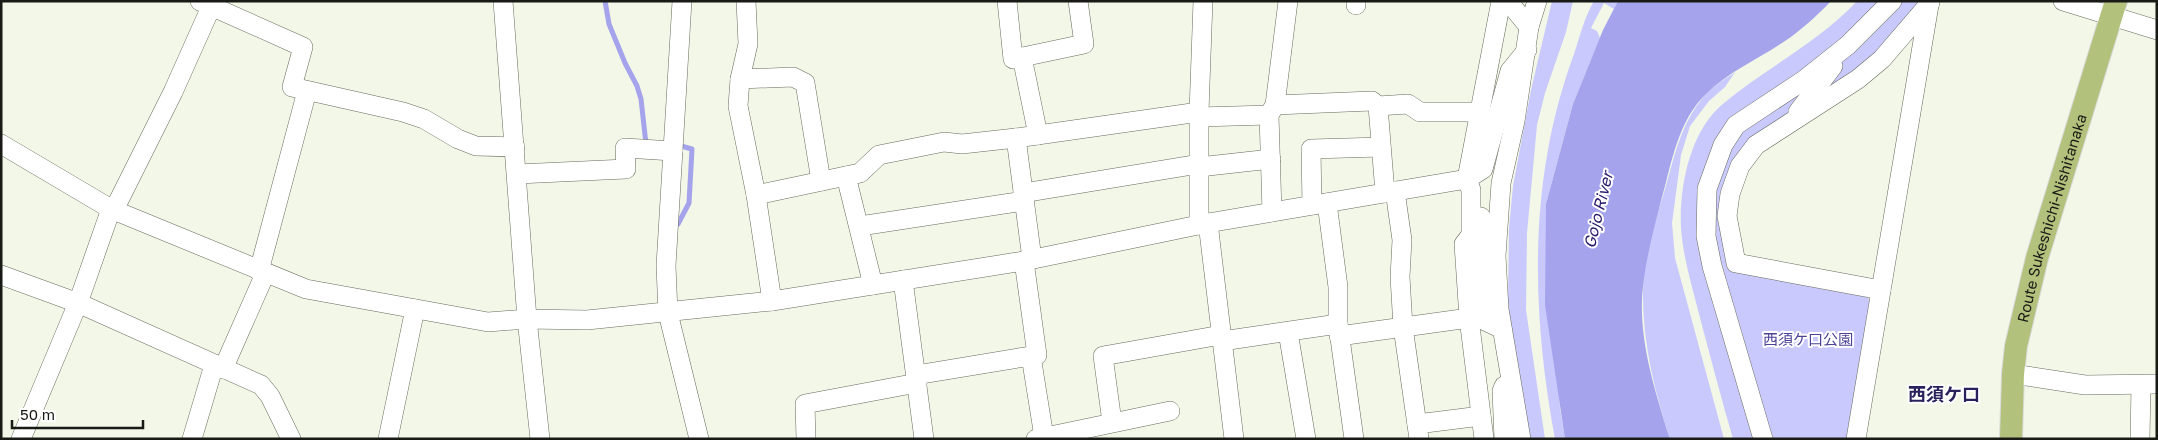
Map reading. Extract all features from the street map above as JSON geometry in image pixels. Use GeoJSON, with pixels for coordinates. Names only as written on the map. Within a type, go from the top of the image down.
{"type":"FeatureCollection","features":[{"type":"Feature","properties":{"kind":"main road","name":"Route Sukeshichi-Nishitanaka"},"geometry":{"type":"LineString","coordinates":[[2011,439],[2016,346],[2037,258],[2113,9]]}},
{"type":"Feature","properties":{"kind":"street"},"geometry":{"type":"LineString","coordinates":[[503,1],[527,319],[540,439]]}},
{"type":"Feature","properties":{"kind":"street"},"geometry":{"type":"LineString","coordinates":[[682,1],[666,266],[668,313],[699,439]]}},
{"type":"Feature","properties":{"kind":"street"},"geometry":{"type":"LineString","coordinates":[[746,1],[748,44],[740,79],[738,106],[756,195],[772,301]]}},
{"type":"Feature","properties":{"kind":"street"},"geometry":{"type":"LineString","coordinates":[[1007,1],[1013,59],[1084,44],[1078,1]]}},
{"type":"Feature","properties":{"kind":"street"},"geometry":{"type":"LineString","coordinates":[[1203,1],[1199,114],[1199,166],[1203,224],[1222,338],[1234,439]]}},
{"type":"Feature","properties":{"kind":"street"},"geometry":{"type":"LineString","coordinates":[[1272,212],[1272,110],[1288,1]]}},
{"type":"Feature","properties":{"kind":"street"},"geometry":{"type":"LineString","coordinates":[[1484,439],[1468,318],[1464,244],[1472,235],[1471,190],[1468,179],[1501,1]]}},
{"type":"Feature","properties":{"kind":"street"},"geometry":{"type":"LineString","coordinates":[[1508,1],[1529,27]]}},
{"type":"Feature","properties":{"kind":"street"},"geometry":{"type":"LineString","coordinates":[[1521,439],[1502,330],[1496,256],[1501,183],[1527,50],[1529,27],[1537,1]]}},
{"type":"Feature","properties":{"kind":"street"},"geometry":{"type":"LineString","coordinates":[[1763,439],[1712,266],[1706,236],[1708,189],[1722,145],[1736,125],[1804,80],[1848,45],[1892,1]]}},
{"type":"Feature","properties":{"kind":"street"},"geometry":{"type":"LineString","coordinates":[[2063,1],[2113,9],[2157,30]]}},
{"type":"Feature","properties":{"kind":"street"},"geometry":{"type":"LineString","coordinates":[[1881,290],[1736,263],[1727,216],[1730,194],[1740,166],[1756,145],[1858,79],[1882,59],[1930,2]]}},
{"type":"Feature","properties":{"kind":"street"},"geometry":{"type":"LineString","coordinates":[[1856,439],[1930,2]]}},
{"type":"Feature","properties":{"kind":"street"},"geometry":{"type":"LineString","coordinates":[[21,439],[78,303],[112,210],[173,92],[206,4],[303,47],[292,87],[403,112],[424,119],[458,139],[476,146],[515,147]]}},
{"type":"Feature","properties":{"kind":"street"},"geometry":{"type":"LineString","coordinates":[[1791,121],[1848,45]]}},
{"type":"Feature","properties":{"kind":"street"},"geometry":{"type":"LineString","coordinates":[[1,144],[112,210],[306,290],[488,322],[527,319],[587,320],[772,301],[873,285],[1028,260],[1203,224],[1468,179],[1484,169],[1510,71],[1527,50]]}},
{"type":"Feature","properties":{"kind":"street"},"geometry":{"type":"LineString","coordinates":[[1022,57],[1038,135]]}},
{"type":"Feature","properties":{"kind":"street"},"geometry":{"type":"LineString","coordinates":[[740,79],[793,77],[805,83],[820,181]]}},
{"type":"Feature","properties":{"kind":"street"},"geometry":{"type":"LineString","coordinates":[[192,439],[219,367],[262,272],[307,91]]}},
{"type":"Feature","properties":{"kind":"street"},"geometry":{"type":"LineString","coordinates":[[756,195],[860,173],[879,155],[944,142],[962,144],[1199,114],[1372,101],[1378,106],[1408,104],[1420,112],[1480,112]]}},
{"type":"Feature","properties":{"kind":"street"},"geometry":{"type":"LineString","coordinates":[[1378,106],[1381,147],[1402,240],[1400,277],[1403,328],[1418,431],[1481,416]]}},
{"type":"Feature","properties":{"kind":"street"},"geometry":{"type":"LineString","coordinates":[[806,439],[805,404],[1037,354],[1024,197],[1016,138]]}},
{"type":"Feature","properties":{"kind":"street"},"geometry":{"type":"LineString","coordinates":[[1349,438],[1339,330],[1338,287],[1320,204],[1311,149],[1381,147]]}},
{"type":"Feature","properties":{"kind":"street"},"geometry":{"type":"LineString","coordinates":[[517,174],[626,168],[625,148],[673,151]]}},
{"type":"Feature","properties":{"kind":"street"},"geometry":{"type":"LineString","coordinates":[[860,226],[1199,166],[1271,159]]}},
{"type":"Feature","properties":{"kind":"street"},"geometry":{"type":"LineString","coordinates":[[846,176],[860,226],[873,285]]}},
{"type":"Feature","properties":{"kind":"street"},"geometry":{"type":"LineString","coordinates":[[1468,179],[1480,190],[1485,321],[1502,330]]}},
{"type":"Feature","properties":{"kind":"street"},"geometry":{"type":"LineString","coordinates":[[1,275],[78,303],[261,385],[270,396],[291,439]]}},
{"type":"Feature","properties":{"kind":"street"},"geometry":{"type":"LineString","coordinates":[[903,280],[924,439]]}},
{"type":"Feature","properties":{"kind":"street"},"geometry":{"type":"LineString","coordinates":[[388,439],[415,309]]}},
{"type":"Feature","properties":{"kind":"street"},"geometry":{"type":"LineString","coordinates":[[1112,422],[1103,356],[1222,338],[1288,332],[1403,328],[1468,318]]}},
{"type":"Feature","properties":{"kind":"street"},"geometry":{"type":"LineString","coordinates":[[1288,332],[1306,439]]}},
{"type":"Feature","properties":{"kind":"street"},"geometry":{"type":"LineString","coordinates":[[1031,356],[1040,438],[1170,411]]}},
{"type":"Feature","properties":{"kind":"street"},"geometry":{"type":"LineString","coordinates":[[1504,439],[1502,391],[1509,370]]}},
{"type":"Feature","properties":{"kind":"street"},"geometry":{"type":"LineString","coordinates":[[2013,374],[2085,386],[2149,385],[2140,439]]}},
{"type":"Feature","properties":{"kind":"green space"},"geometry":{"type":"Polygon","coordinates":[[[1552,1],[1573,1],[1566,32],[1545,93],[1537,125],[1527,233],[1526,310],[1545,439],[1529,439],[1513,348],[1508,302],[1509,228],[1513,186],[1531,90],[1552,1]]]}},
{"type":"Feature","properties":{"kind":"green space"},"geometry":{"type":"Polygon","coordinates":[[[1594,1],[1618,1],[1614,9],[1604,3],[1591,28],[1597,31],[1600,38],[1573,104],[1546,204],[1560,408],[1565,439],[1555,439],[1541,342],[1538,293],[1541,196],[1548,148],[1559,101],[1582,27],[1594,1]]]}},
{"type":"Feature","properties":{"kind":"green space"},"geometry":{"type":"Polygon","coordinates":[[[1857,1],[1882,1],[1849,36],[1809,68],[1733,119],[1702,188],[1757,439],[1733,439],[1699,314],[1684,250],[1681,212],[1682,195],[1689,160],[1703,128],[1712,114],[1740,90],[1826,30],[1857,1]]]}},
{"type":"Feature","properties":{"kind":"green space"},"geometry":{"type":"Polygon","coordinates":[[[1903,1],[1919,1],[1873,55],[1809,106],[1854,47],[1903,1]]]}},
{"type":"Feature","properties":{"kind":"green space"},"geometry":{"type":"Polygon","coordinates":[[[1735,72],[1725,87],[1709,101],[1690,126],[1681,155],[1672,223],[1675,258],[1724,439],[1670,439],[1654,383],[1647,346],[1643,308],[1643,278],[1647,254],[1678,143],[1689,118],[1708,92],[1735,72]]]}},
{"type":"Feature","properties":{"kind":"green space","name":"西須ケ口公園"},"geometry":{"type":"Polygon","coordinates":[[[1824,74],[1792,111],[1763,129],[1749,141],[1721,235],[1727,268],[1864,293],[1871,302],[1847,439],[1771,439],[1717,267],[1713,231],[1715,191],[1723,160],[1741,130],[1824,74]]]}},
{"type":"Feature","properties":{"kind":"water","name":"Gojo River"},"geometry":{"type":"Polygon","coordinates":[[[1618,1],[1831,1],[1808,24],[1788,39],[1715,86],[1698,103],[1680,135],[1669,170],[1650,247],[1643,286],[1642,305],[1645,344],[1649,364],[1670,439],[1565,439],[1545,305],[1546,204],[1573,104],[1603,30],[1618,1]]]}},
{"type":"Feature","properties":{"kind":"waterway"},"geometry":{"type":"LineString","coordinates":[[605,1],[609,24],[641,99],[646,144]]}},
{"type":"Feature","properties":{"kind":"waterway"},"geometry":{"type":"LineString","coordinates":[[678,224],[689,203],[692,149],[681,146]]}},
{"type":"Feature","properties":{"kind":"district","name":"西須ケ口"},"geometry":{"type":"Point","coordinates":[1944,394]}}]}
